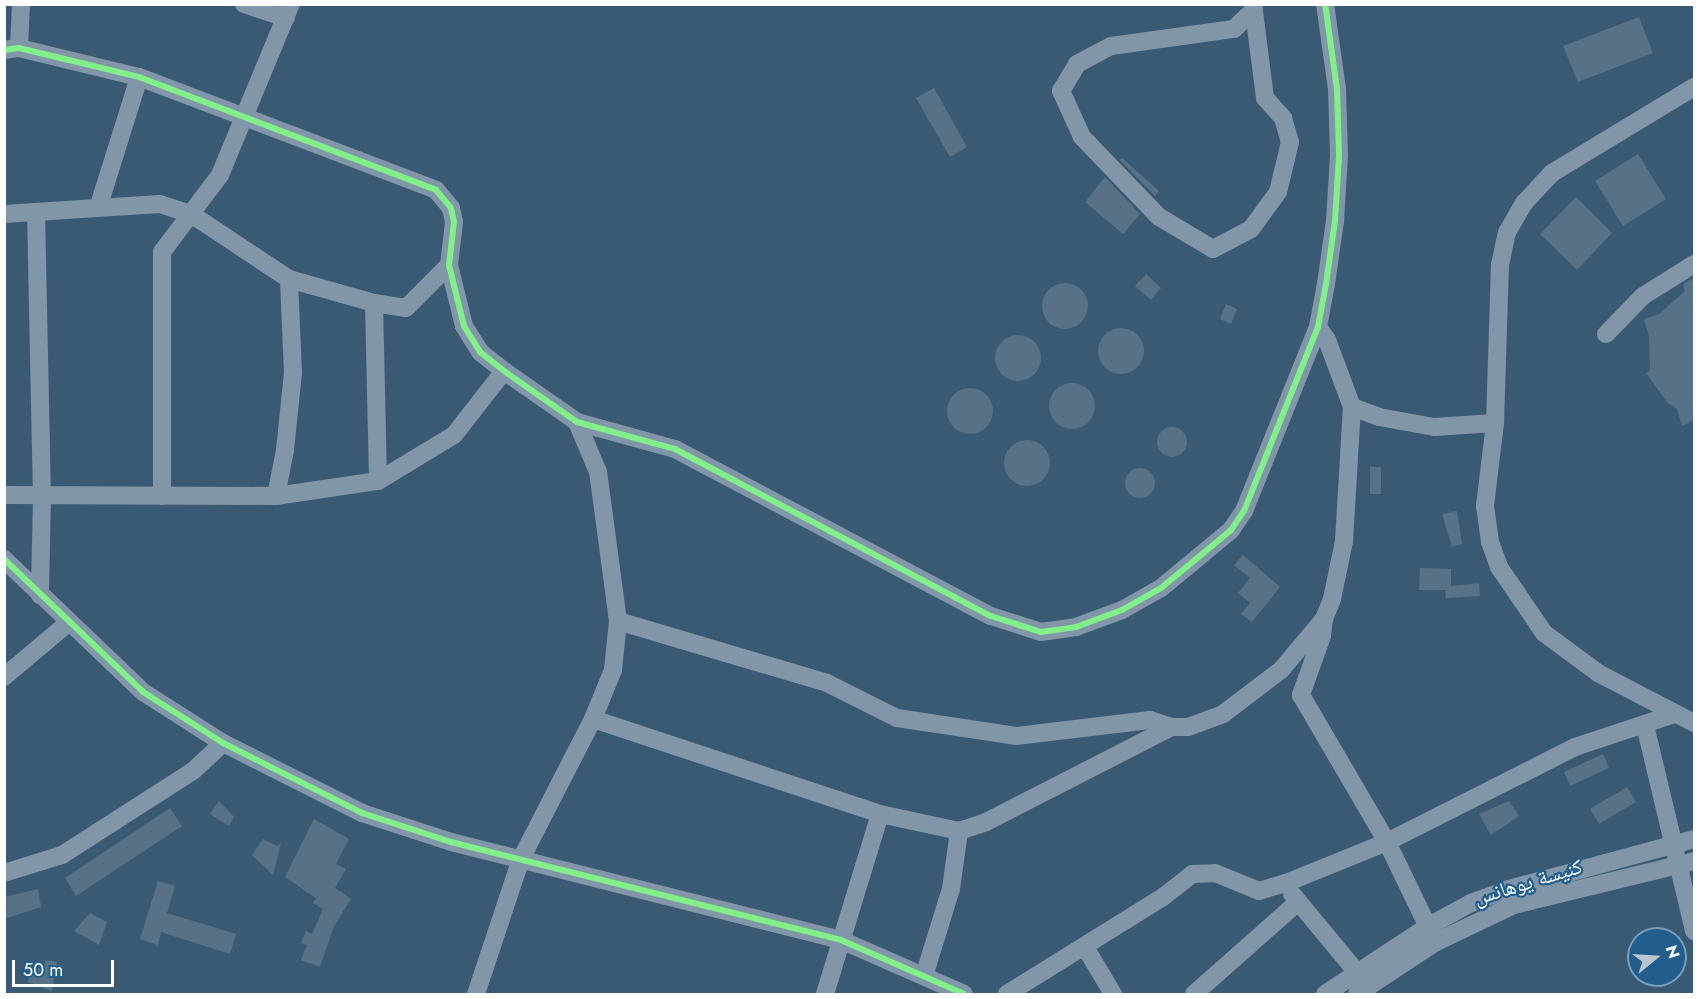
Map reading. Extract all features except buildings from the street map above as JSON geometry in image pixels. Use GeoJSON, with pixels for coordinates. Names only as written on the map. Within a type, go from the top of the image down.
{"type":"FeatureCollection","features":[{"type":"Feature","properties":{"kind":"street"},"geometry":{"type":"LineString","coordinates":[[21,4],[12,49],[139,77],[436,190],[451,208],[454,222],[449,265],[464,326],[480,352],[577,422],[675,449],[991,616],[1041,632],[1076,627],[1122,610],[1161,588],[1231,530],[1260,475],[1318,327],[1335,221],[1339,154],[1337,89],[1324,4]]}},
{"type":"Feature","properties":{"kind":"street"},"geometry":{"type":"LineString","coordinates":[[162,496],[162,252],[220,175],[288,11],[244,4]]}},
{"type":"Feature","properties":{"kind":"street"},"geometry":{"type":"LineString","coordinates":[[1253,7],[1264,98],[1282,118],[1290,142],[1278,192],[1251,229],[1213,249],[1159,217],[1082,137],[1061,91],[1077,64],[1111,46],[1234,29],[1253,7]]}},
{"type":"Feature","properties":{"kind":"street"},"geometry":{"type":"LineString","coordinates":[[99,205],[139,77]]}},
{"type":"Feature","properties":{"kind":"street"},"geometry":{"type":"LineString","coordinates":[[1695,87],[1552,173],[1524,203],[1507,232],[1500,264],[1496,423],[1485,506],[1490,542],[1499,567],[1521,604],[1571,656],[1695,723]]}},
{"type":"Feature","properties":{"kind":"street"},"geometry":{"type":"LineString","coordinates":[[4,214],[99,205],[160,204],[191,214],[289,279],[374,303],[406,308],[449,265]]}},
{"type":"Feature","properties":{"kind":"street"},"geometry":{"type":"LineString","coordinates":[[36,212],[42,496],[40,595]]}},
{"type":"Feature","properties":{"kind":"street"},"geometry":{"type":"LineString","coordinates":[[1605,334],[1643,296],[1695,264]]}},
{"type":"Feature","properties":{"kind":"street"},"geometry":{"type":"LineString","coordinates":[[276,496],[285,450],[293,372],[289,279]]}},
{"type":"Feature","properties":{"kind":"street"},"geometry":{"type":"LineString","coordinates":[[374,303],[378,481]]}},
{"type":"Feature","properties":{"kind":"street"},"geometry":{"type":"LineString","coordinates":[[1318,327],[1330,349],[1352,407],[1344,541],[1324,619],[1322,636],[1301,695],[1386,842],[1432,934]]}},
{"type":"Feature","properties":{"kind":"street"},"geometry":{"type":"LineString","coordinates":[[4,495],[276,496],[378,481],[454,435],[504,371]]}},
{"type":"Feature","properties":{"kind":"street"},"geometry":{"type":"LineString","coordinates":[[1352,407],[1379,417],[1434,427],[1496,423]]}},
{"type":"Feature","properties":{"kind":"street"},"geometry":{"type":"LineString","coordinates":[[476,994],[521,859],[593,719],[613,670],[618,621],[598,472],[577,422]]}},
{"type":"Feature","properties":{"kind":"street"},"geometry":{"type":"LineString","coordinates":[[4,560],[143,692],[223,743],[362,813],[521,859],[841,940],[964,994]]}},
{"type":"Feature","properties":{"kind":"street"},"geometry":{"type":"LineString","coordinates":[[618,621],[828,683],[897,718],[1016,736],[1150,720],[1172,727],[1188,727],[1223,714],[1281,670],[1324,619]]}},
{"type":"Feature","properties":{"kind":"street"},"geometry":{"type":"LineString","coordinates":[[4,676],[68,623]]}},
{"type":"Feature","properties":{"kind":"street"},"geometry":{"type":"LineString","coordinates":[[1007,994],[1085,947],[1192,874],[1215,873],[1259,891],[1286,883],[1386,842],[1575,747],[1675,714]]}},
{"type":"Feature","properties":{"kind":"street"},"geometry":{"type":"LineString","coordinates":[[593,719],[880,814],[959,831],[986,822],[1172,727]]}},
{"type":"Feature","properties":{"kind":"street"},"geometry":{"type":"LineString","coordinates":[[1645,725],[1677,867],[1695,931]]}},
{"type":"Feature","properties":{"kind":"street"},"geometry":{"type":"LineString","coordinates":[[4,873],[62,855],[193,771],[223,743]]}},
{"type":"Feature","properties":{"kind":"street"},"geometry":{"type":"LineString","coordinates":[[825,994],[880,814]]}},
{"type":"Feature","properties":{"kind":"street"},"geometry":{"type":"LineString","coordinates":[[924,976],[951,889],[959,831]]}},
{"type":"Feature","properties":{"kind":"street"},"geometry":{"type":"LineString","coordinates":[[1577,879],[1695,839]]}},
{"type":"Feature","properties":{"kind":"street","name":"كنيسة يوهانس"},"geometry":{"type":"LineString","coordinates":[[1324,994],[1361,985],[1432,934],[1514,905],[1577,879],[1677,867],[1695,861]]}},
{"type":"Feature","properties":{"kind":"street"},"geometry":{"type":"LineString","coordinates":[[1286,883],[1297,903],[1361,985]]}},
{"type":"Feature","properties":{"kind":"street"},"geometry":{"type":"LineString","coordinates":[[1194,994],[1297,903]]}},
{"type":"Feature","properties":{"kind":"street"},"geometry":{"type":"LineString","coordinates":[[1085,947],[1113,994]]}},
{"type":"Feature","properties":{"kind":"cycle path"},"geometry":{"type":"LineString","coordinates":[[4,50],[19,48],[139,77],[436,190],[451,208],[454,222],[449,265],[464,326],[480,352],[504,371],[577,422],[675,449],[991,616],[1041,632],[1076,627],[1122,610],[1161,588],[1231,530],[1244,511],[1318,327],[1326,284],[1335,221],[1339,155],[1337,89],[1325,4]]}},
{"type":"Feature","properties":{"kind":"cycle path"},"geometry":{"type":"LineString","coordinates":[[4,559],[143,692],[223,743],[362,813],[451,842],[841,940],[964,994]]}}]}
